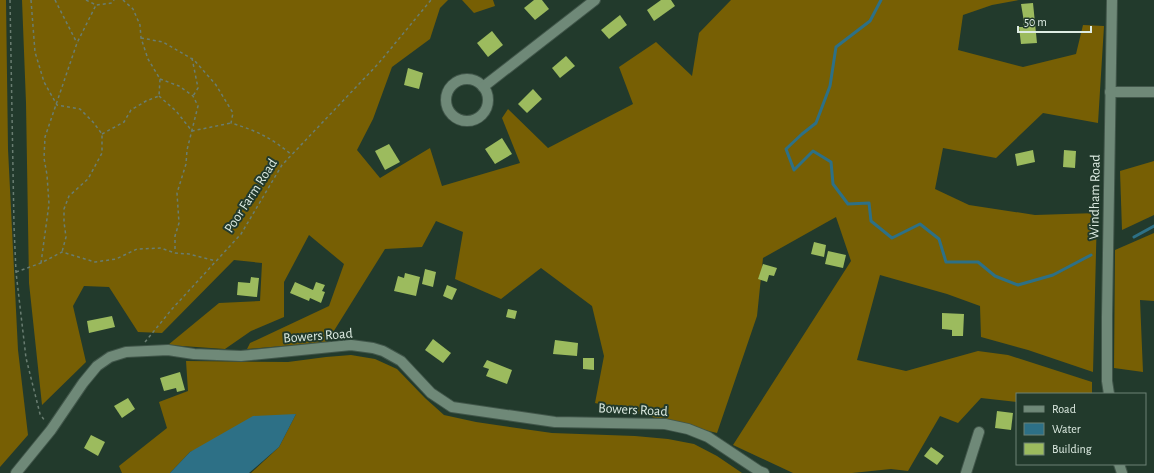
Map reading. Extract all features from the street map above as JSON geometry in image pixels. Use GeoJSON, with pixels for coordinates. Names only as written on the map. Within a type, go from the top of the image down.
{"type":"FeatureCollection","features":[{"type":"Feature","properties":{"kind":"street"},"geometry":{"type":"LineString","coordinates":[[483,87],[595,0]]}},
{"type":"Feature","properties":{"kind":"street","name":"Windham Road"},"geometry":{"type":"LineString","coordinates":[[1109,393],[1107,381],[1107,317],[1112,0]]}},
{"type":"Feature","properties":{"kind":"street"},"geometry":{"type":"LineString","coordinates":[[464,79],[471,79],[483,87],[487,96],[487,104],[480,116],[474,119],[466,120],[459,119],[451,113],[447,106],[446,99],[449,89],[454,84],[464,79]]}},
{"type":"Feature","properties":{"kind":"street"},"geometry":{"type":"LineString","coordinates":[[1110,92],[1154,92]]}},
{"type":"Feature","properties":{"kind":"street","name":"Bowers Road"},"geometry":{"type":"LineString","coordinates":[[16,473],[51,430],[83,383],[97,366],[110,357],[126,352],[168,350],[194,354],[241,356],[350,346],[373,348],[383,351],[401,361],[431,393],[452,407],[555,422],[657,424],[688,429],[708,437],[764,473]]}},
{"type":"Feature","properties":{"kind":"street"},"geometry":{"type":"LineString","coordinates":[[966,473],[979,432]]}},
{"type":"Feature","properties":{"kind":"path"},"geometry":{"type":"LineString","coordinates":[[10,0],[16,272],[26,358],[40,414],[51,430]]}},
{"type":"Feature","properties":{"kind":"path"},"geometry":{"type":"LineString","coordinates":[[31,0],[35,52],[44,82],[57,105],[80,110],[93,122],[102,134],[102,153],[88,179],[69,196],[64,209],[66,237],[62,252]]}},
{"type":"Feature","properties":{"kind":"path"},"geometry":{"type":"LineString","coordinates":[[55,0],[77,44]]}},
{"type":"Feature","properties":{"kind":"path"},"geometry":{"type":"LineString","coordinates":[[86,0],[96,5],[112,3],[114,0]]}},
{"type":"Feature","properties":{"kind":"path"},"geometry":{"type":"LineString","coordinates":[[123,0],[133,9],[140,25],[141,38],[148,59],[160,79],[160,96],[176,111],[192,131]]}},
{"type":"Feature","properties":{"kind":"path","name":"Poor Farm Road"},"geometry":{"type":"LineString","coordinates":[[138,351],[172,309],[241,234],[282,165],[378,64],[431,0]]}},
{"type":"Feature","properties":{"kind":"path"},"geometry":{"type":"LineString","coordinates":[[41,263],[49,204],[44,158],[45,137],[77,44],[96,5]]}},
{"type":"Feature","properties":{"kind":"path"},"geometry":{"type":"LineString","coordinates":[[141,38],[163,42],[192,58],[216,85],[233,113],[231,124]]}},
{"type":"Feature","properties":{"kind":"path"},"geometry":{"type":"LineString","coordinates":[[192,58],[198,88],[193,96]]}},
{"type":"Feature","properties":{"kind":"path"},"geometry":{"type":"LineString","coordinates":[[160,79],[179,86],[193,96],[198,106],[187,150],[186,164],[177,193],[179,223],[175,236],[175,253]]}},
{"type":"Feature","properties":{"kind":"path"},"geometry":{"type":"LineString","coordinates":[[102,134],[124,122],[131,110],[160,96]]}},
{"type":"Feature","properties":{"kind":"path"},"geometry":{"type":"LineString","coordinates":[[192,131],[231,124],[253,130],[276,142],[292,155]]}},
{"type":"Feature","properties":{"kind":"path"},"geometry":{"type":"LineString","coordinates":[[16,272],[41,263],[62,252],[95,262],[116,259],[137,249],[161,248],[175,253],[189,254],[216,261]]}},
{"type":"Feature","properties":{"kind":"shaded area"},"geometry":{"type":"Polygon","coordinates":[[[0,0],[6,0],[8,149],[18,350],[28,435],[0,467],[0,0]]]}},
{"type":"Feature","properties":{"kind":"shaded area"},"geometry":{"type":"Polygon","coordinates":[[[22,0],[448,0],[440,8],[430,39],[392,67],[373,119],[357,150],[380,178],[430,148],[442,186],[520,163],[502,118],[508,109],[548,148],[633,104],[619,67],[656,42],[692,76],[699,33],[731,0],[1019,0],[992,5],[963,15],[958,50],[1023,67],[1076,54],[1083,25],[1104,26],[1098,123],[1043,113],[996,158],[943,148],[935,189],[969,205],[1035,215],[1097,213],[1093,372],[1028,350],[981,337],[980,306],[947,294],[880,275],[857,360],[906,371],[978,351],[1008,355],[1092,382],[1092,393],[1016,393],[1016,402],[981,398],[958,423],[940,416],[908,471],[891,469],[852,473],[793,473],[733,445],[851,261],[836,217],[763,258],[757,316],[717,433],[595,403],[604,356],[592,306],[541,268],[501,299],[455,279],[463,232],[436,221],[422,247],[385,249],[327,342],[247,349],[250,343],[329,306],[344,264],[309,235],[284,282],[284,317],[251,331],[225,349],[168,345],[219,303],[260,301],[262,263],[234,260],[162,333],[138,332],[109,287],[84,286],[73,306],[86,362],[42,405],[29,283],[26,103],[22,0]]]}},
{"type":"Feature","properties":{"kind":"shaded area"},"geometry":{"type":"Polygon","coordinates":[[[462,0],[493,0],[495,6],[474,13],[462,0]]]}},
{"type":"Feature","properties":{"kind":"shaded area"},"geometry":{"type":"Polygon","coordinates":[[[1154,161],[1154,215],[1122,230],[1120,171],[1154,161]]]}},
{"type":"Feature","properties":{"kind":"shaded area"},"geometry":{"type":"Polygon","coordinates":[[[1154,233],[1154,301],[1140,300],[1143,372],[1114,368],[1115,250],[1154,233]]]}},
{"type":"Feature","properties":{"kind":"shaded area"},"geometry":{"type":"Polygon","coordinates":[[[351,355],[375,359],[397,369],[444,415],[476,422],[552,433],[635,436],[668,439],[694,444],[717,456],[742,473],[251,473],[279,447],[296,414],[190,452],[170,473],[122,473],[119,466],[167,428],[159,402],[188,391],[186,361],[288,362],[351,355]]]}},
{"type":"Feature","properties":{"kind":"water"},"geometry":{"type":"Polygon","coordinates":[[[296,414],[279,447],[249,473],[170,473],[190,452],[253,416],[296,414]]]}},
{"type":"Feature","properties":{"kind":"building"},"geometry":{"type":"Polygon","coordinates":[[[534,0],[542,0],[549,9],[535,20],[524,8],[534,0]]]}},
{"type":"Feature","properties":{"kind":"building"},"geometry":{"type":"Polygon","coordinates":[[[661,0],[671,0],[675,6],[654,21],[647,10],[661,0]]]}},
{"type":"Feature","properties":{"kind":"building"},"geometry":{"type":"Polygon","coordinates":[[[1033,3],[1037,43],[1021,44],[1019,27],[1023,27],[1024,22],[1021,4],[1033,3]]]}},
{"type":"Feature","properties":{"kind":"building"},"geometry":{"type":"Polygon","coordinates":[[[620,15],[627,25],[609,39],[601,30],[620,15]]]}},
{"type":"Feature","properties":{"kind":"building"},"geometry":{"type":"Polygon","coordinates":[[[492,31],[503,45],[488,57],[477,43],[492,31]]]}},
{"type":"Feature","properties":{"kind":"building"},"geometry":{"type":"Polygon","coordinates":[[[566,56],[575,66],[560,78],[552,68],[566,56]]]}},
{"type":"Feature","properties":{"kind":"building"},"geometry":{"type":"Polygon","coordinates":[[[408,68],[423,73],[419,89],[404,85],[408,68]]]}},
{"type":"Feature","properties":{"kind":"building"},"geometry":{"type":"Polygon","coordinates":[[[533,89],[542,99],[527,113],[518,104],[533,89]]]}},
{"type":"Feature","properties":{"kind":"building"},"geometry":{"type":"Polygon","coordinates":[[[502,138],[512,154],[495,164],[485,149],[502,138]]]}},
{"type":"Feature","properties":{"kind":"building"},"geometry":{"type":"Polygon","coordinates":[[[389,144],[400,162],[385,170],[375,151],[389,144]]]}},
{"type":"Feature","properties":{"kind":"building"},"geometry":{"type":"Polygon","coordinates":[[[1033,150],[1035,162],[1017,166],[1015,154],[1033,150]]]}},
{"type":"Feature","properties":{"kind":"building"},"geometry":{"type":"Polygon","coordinates":[[[1064,150],[1076,151],[1075,168],[1063,167],[1064,150]]]}},
{"type":"Feature","properties":{"kind":"building"},"geometry":{"type":"Polygon","coordinates":[[[814,242],[826,245],[824,257],[811,254],[814,242]]]}},
{"type":"Feature","properties":{"kind":"building"},"geometry":{"type":"Polygon","coordinates":[[[828,251],[846,255],[843,268],[825,264],[828,251]]]}},
{"type":"Feature","properties":{"kind":"building"},"geometry":{"type":"Polygon","coordinates":[[[763,264],[777,268],[774,276],[769,275],[767,282],[758,279],[763,264]]]}},
{"type":"Feature","properties":{"kind":"building"},"geometry":{"type":"Polygon","coordinates":[[[425,269],[436,272],[433,287],[422,284],[425,269]]]}},
{"type":"Feature","properties":{"kind":"building"},"geometry":{"type":"Polygon","coordinates":[[[405,273],[420,277],[416,296],[394,291],[398,276],[404,278],[405,273]]]}},
{"type":"Feature","properties":{"kind":"building"},"geometry":{"type":"Polygon","coordinates":[[[251,277],[259,278],[257,297],[237,295],[238,282],[250,283],[251,277]]]}},
{"type":"Feature","properties":{"kind":"building"},"geometry":{"type":"Polygon","coordinates":[[[295,282],[313,290],[316,282],[325,285],[322,291],[325,292],[321,303],[310,298],[309,301],[290,293],[295,282]]]}},
{"type":"Feature","properties":{"kind":"building"},"geometry":{"type":"Polygon","coordinates":[[[447,285],[457,289],[452,300],[443,296],[447,285]]]}},
{"type":"Feature","properties":{"kind":"building"},"geometry":{"type":"Polygon","coordinates":[[[508,309],[517,311],[515,319],[506,317],[508,309]]]}},
{"type":"Feature","properties":{"kind":"building"},"geometry":{"type":"Polygon","coordinates":[[[942,313],[964,314],[963,336],[952,336],[952,330],[942,329],[942,313]]]}},
{"type":"Feature","properties":{"kind":"building"},"geometry":{"type":"Polygon","coordinates":[[[112,316],[115,327],[89,333],[87,321],[112,316]]]}},
{"type":"Feature","properties":{"kind":"building"},"geometry":{"type":"Polygon","coordinates":[[[433,339],[451,353],[443,363],[425,350],[433,339]]]}},
{"type":"Feature","properties":{"kind":"building"},"geometry":{"type":"Polygon","coordinates":[[[555,340],[578,343],[577,356],[553,354],[555,340]]]}},
{"type":"Feature","properties":{"kind":"building"},"geometry":{"type":"Polygon","coordinates":[[[583,358],[594,358],[594,370],[583,369],[583,358]]]}},
{"type":"Feature","properties":{"kind":"building"},"geometry":{"type":"Polygon","coordinates":[[[487,360],[512,370],[507,384],[486,376],[489,369],[483,367],[487,360]]]}},
{"type":"Feature","properties":{"kind":"building"},"geometry":{"type":"Polygon","coordinates":[[[180,372],[185,390],[177,392],[176,388],[164,391],[160,378],[180,372]]]}},
{"type":"Feature","properties":{"kind":"building"},"geometry":{"type":"Polygon","coordinates":[[[128,398],[135,409],[122,418],[114,406],[128,398]]]}},
{"type":"Feature","properties":{"kind":"building"},"geometry":{"type":"Polygon","coordinates":[[[997,411],[1013,413],[1011,430],[995,428],[997,411]]]}},
{"type":"Feature","properties":{"kind":"building"},"geometry":{"type":"Polygon","coordinates":[[[91,435],[105,442],[98,456],[84,448],[91,435]]]}},
{"type":"Feature","properties":{"kind":"building"},"geometry":{"type":"Polygon","coordinates":[[[931,447],[944,456],[937,465],[924,456],[931,447]]]}},
{"type":"Feature","properties":{"kind":"waterway"},"geometry":{"type":"LineString","coordinates":[[881,0],[870,21],[836,47],[830,86],[816,123],[786,149],[794,170],[813,151],[831,162],[833,184],[848,204],[869,203],[871,221],[892,238],[920,224],[939,239],[946,262],[978,262],[995,276],[1018,285],[1053,275],[1091,255]]}},
{"type":"Feature","properties":{"kind":"waterway"},"geometry":{"type":"LineString","coordinates":[[1134,237],[1154,226]]}}]}
